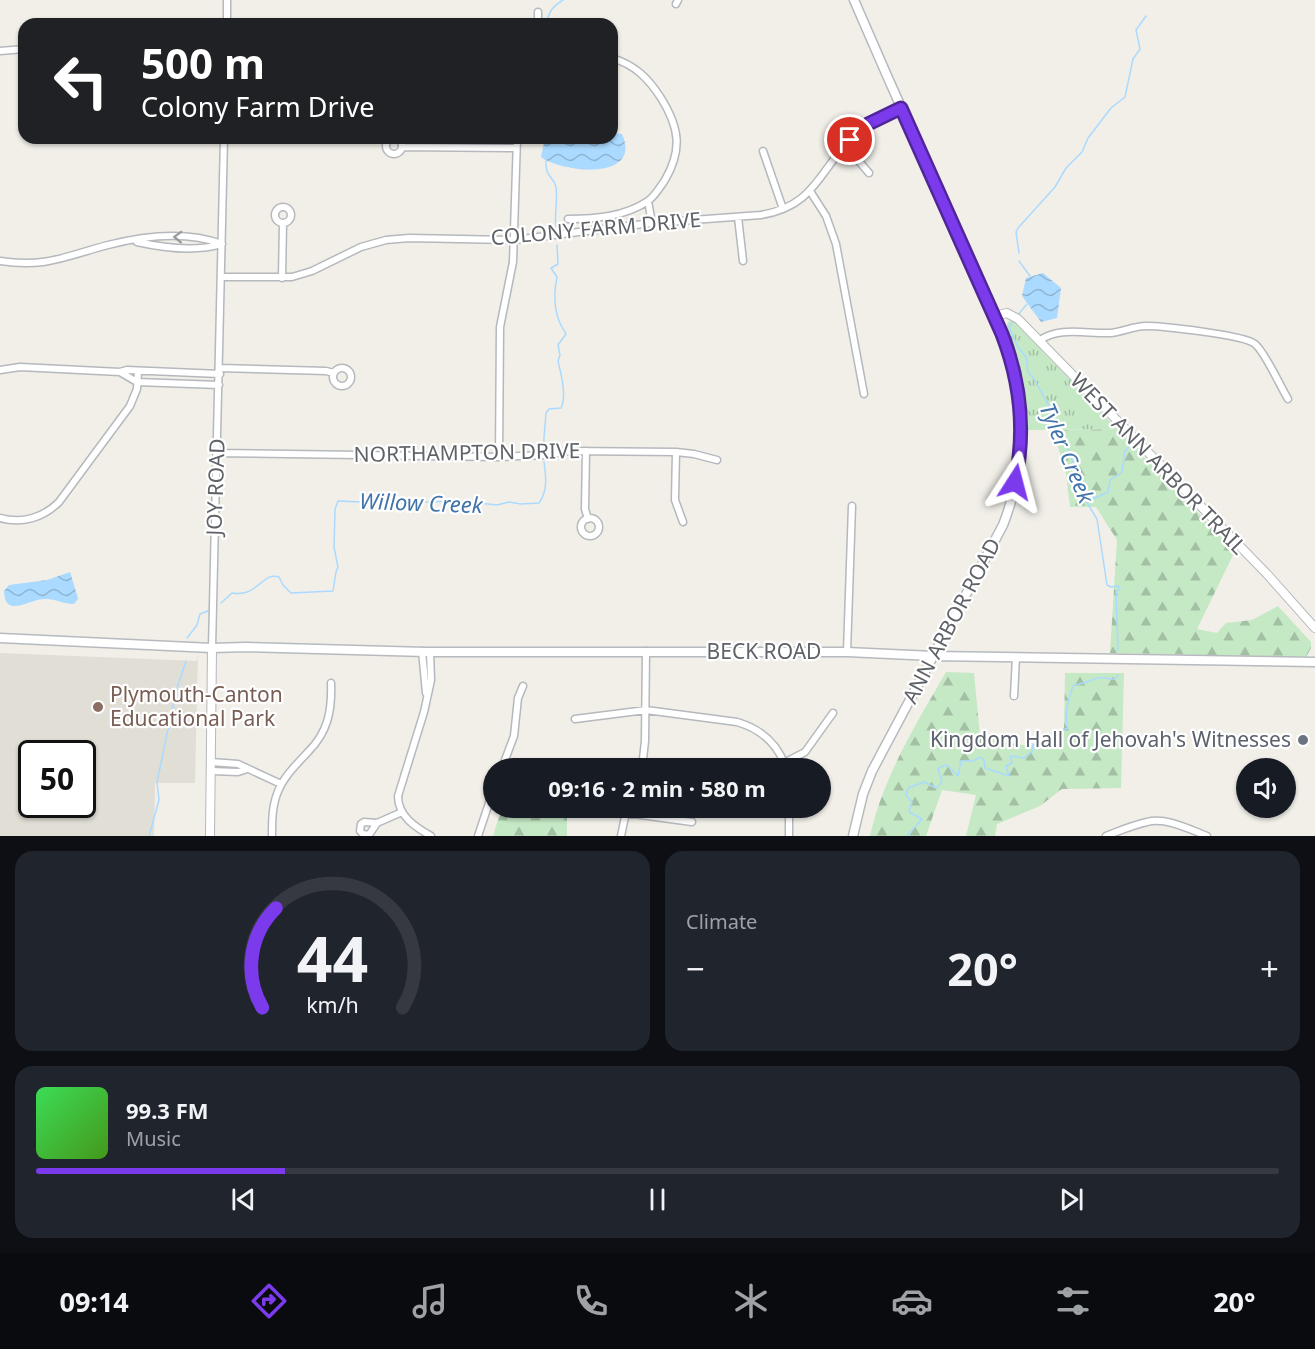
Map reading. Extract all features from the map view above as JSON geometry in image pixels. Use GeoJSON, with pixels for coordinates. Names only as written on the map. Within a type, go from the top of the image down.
{"type":"FeatureCollection","features":[{"type":"Feature","properties":{"kind":"main road","name":"ANN ARBOR ROAD"},"geometry":{"type":"LineString","coordinates":[[853,836],[872,771],[1003,525],[1018,468],[1022,428],[1018,385],[1008,349],[855,0]]}},
{"type":"Feature","properties":{"kind":"main road","name":"BECK ROAD"},"geometry":{"type":"LineString","coordinates":[[0,638],[212,648],[426,652],[847,652],[933,656],[1315,662]]}},
{"type":"Feature","properties":{"kind":"street"},"geometry":{"type":"LineString","coordinates":[[227,0],[227,18]]}},
{"type":"Feature","properties":{"kind":"street"},"geometry":{"type":"LineString","coordinates":[[538,12],[538,18]]}},
{"type":"Feature","properties":{"kind":"street"},"geometry":{"type":"LineString","coordinates":[[0,51],[18,50]]}},
{"type":"Feature","properties":{"kind":"street"},"geometry":{"type":"LineString","coordinates":[[568,219],[609,216],[648,201],[660,188],[672,166],[677,143],[675,125],[669,111],[645,77],[628,64],[618,60]]}},
{"type":"Feature","properties":{"kind":"street","name":"COLONY FARM DRIVE"},"geometry":{"type":"LineString","coordinates":[[221,277],[282,278],[312,271],[361,247],[386,240],[409,238],[514,240],[765,214],[783,209],[798,201],[810,191],[845,146],[868,124],[901,108]]}},
{"type":"Feature","properties":{"kind":"street","name":"JOY ROAD"},"geometry":{"type":"LineString","coordinates":[[210,836],[224,144]]}},
{"type":"Feature","properties":{"kind":"street"},"geometry":{"type":"LineString","coordinates":[[499,457],[500,327],[512,272],[516,144]]}},
{"type":"Feature","properties":{"kind":"street"},"geometry":{"type":"LineString","coordinates":[[845,146],[868,173]]}},
{"type":"Feature","properties":{"kind":"street"},"geometry":{"type":"LineString","coordinates":[[402,147],[516,148]]}},
{"type":"Feature","properties":{"kind":"street"},"geometry":{"type":"LineString","coordinates":[[763,151],[783,209]]}},
{"type":"Feature","properties":{"kind":"street"},"geometry":{"type":"LineString","coordinates":[[810,191],[826,216],[836,244],[864,394]]}},
{"type":"Feature","properties":{"kind":"street"},"geometry":{"type":"LineString","coordinates":[[648,201],[652,224]]}},
{"type":"Feature","properties":{"kind":"street"},"geometry":{"type":"LineString","coordinates":[[738,217],[743,261]]}},
{"type":"Feature","properties":{"kind":"street"},"geometry":{"type":"LineString","coordinates":[[282,278],[283,223]]}},
{"type":"Feature","properties":{"kind":"street"},"geometry":{"type":"LineString","coordinates":[[0,261],[44,263],[69,258],[109,245],[134,241],[154,246],[177,247],[208,248],[222,244]]}},
{"type":"Feature","properties":{"kind":"street","name":"WEST ANN ARBOR TRAIL"},"geometry":{"type":"LineString","coordinates":[[994,316],[1008,313],[1016,318],[1267,574],[1315,628]]}},
{"type":"Feature","properties":{"kind":"street"},"geometry":{"type":"LineString","coordinates":[[1039,341],[1047,334],[1060,332],[1112,333],[1144,326],[1183,329],[1241,339],[1256,344],[1288,399]]}},
{"type":"Feature","properties":{"kind":"street"},"geometry":{"type":"LineString","coordinates":[[0,370],[14,367],[120,372],[326,371],[334,373]]}},
{"type":"Feature","properties":{"kind":"street"},"geometry":{"type":"LineString","coordinates":[[0,518],[26,520],[40,516],[54,507],[130,406],[138,371]]}},
{"type":"Feature","properties":{"kind":"street"},"geometry":{"type":"LineString","coordinates":[[120,372],[137,382],[219,385]]}},
{"type":"Feature","properties":{"kind":"street"},"geometry":{"type":"LineString","coordinates":[[161,372],[161,383]]}},
{"type":"Feature","properties":{"kind":"street"},"geometry":{"type":"LineString","coordinates":[[184,384],[185,373]]}},
{"type":"Feature","properties":{"kind":"street","name":"NORTHAMPTON DRIVE"},"geometry":{"type":"LineString","coordinates":[[216,453],[499,457],[546,455],[568,451],[676,452],[717,460]]}},
{"type":"Feature","properties":{"kind":"street"},"geometry":{"type":"LineString","coordinates":[[586,451],[585,509],[588,519]]}},
{"type":"Feature","properties":{"kind":"street"},"geometry":{"type":"LineString","coordinates":[[676,452],[675,500],[683,522]]}},
{"type":"Feature","properties":{"kind":"street"},"geometry":{"type":"LineString","coordinates":[[847,652],[852,507]]}},
{"type":"Feature","properties":{"kind":"street"},"geometry":{"type":"LineString","coordinates":[[644,758],[646,651]]}},
{"type":"Feature","properties":{"kind":"street"},"geometry":{"type":"LineString","coordinates":[[426,652],[424,711],[398,792],[398,801],[402,812],[416,827],[431,836]]}},
{"type":"Feature","properties":{"kind":"street"},"geometry":{"type":"LineString","coordinates":[[1014,696],[1016,657]]}},
{"type":"Feature","properties":{"kind":"street"},"geometry":{"type":"LineString","coordinates":[[273,836],[273,809],[281,784],[320,738],[327,726],[332,703],[331,684]]}},
{"type":"Feature","properties":{"kind":"street"},"geometry":{"type":"LineString","coordinates":[[506,758],[514,736],[518,699],[523,686]]}},
{"type":"Feature","properties":{"kind":"street"},"geometry":{"type":"LineString","coordinates":[[575,719],[646,710],[731,720],[745,724],[768,739],[782,758]]}},
{"type":"Feature","properties":{"kind":"street"},"geometry":{"type":"LineString","coordinates":[[796,758],[805,752],[833,713]]}},
{"type":"Feature","properties":{"kind":"street"},"geometry":{"type":"LineString","coordinates":[[211,762],[238,764],[281,784]]}},
{"type":"Feature","properties":{"kind":"street"},"geometry":{"type":"LineString","coordinates":[[210,771],[238,772],[247,769]]}},
{"type":"Feature","properties":{"kind":"street"},"geometry":{"type":"LineString","coordinates":[[377,824],[402,812]]}},
{"type":"Feature","properties":{"kind":"street"},"geometry":{"type":"LineString","coordinates":[[478,836],[484,818]]}},
{"type":"Feature","properties":{"kind":"street"},"geometry":{"type":"LineString","coordinates":[[621,836],[624,818]]}},
{"type":"Feature","properties":{"kind":"street"},"geometry":{"type":"LineString","coordinates":[[670,818],[692,822]]}},
{"type":"Feature","properties":{"kind":"street"},"geometry":{"type":"LineString","coordinates":[[789,818],[789,836]]}},
{"type":"Feature","properties":{"kind":"street"},"geometry":{"type":"LineString","coordinates":[[1106,836],[1146,822],[1157,821],[1170,823],[1207,836]]}},
{"type":"Feature","properties":{"kind":"shaded area","name":"Plymouth-Canton Educational Park"},"geometry":{"type":"Polygon","coordinates":[[[0,653],[197,661],[198,653],[195,783],[155,783],[154,836],[0,836],[0,653]]]}},
{"type":"Feature","properties":{"kind":"green space"},"geometry":{"type":"Polygon","coordinates":[[[1013,320],[1117,429],[1028,430],[1022,377],[1006,326],[1009,321],[1013,320]]]}},
{"type":"Feature","properties":{"kind":"green space"},"geometry":{"type":"Polygon","coordinates":[[[1117,429],[1235,551],[1197,629],[1217,633],[1226,623],[1252,620],[1278,606],[1311,642],[1311,648],[1306,657],[1110,653],[1117,540],[1096,507],[1070,507],[1066,474],[1053,430],[1117,429]]]}},
{"type":"Feature","properties":{"kind":"green space"},"geometry":{"type":"Polygon","coordinates":[[[946,672],[974,673],[980,736],[1025,745],[1045,742],[1064,728],[1065,673],[1124,673],[1121,788],[1062,789],[1040,806],[997,824],[995,836],[966,836],[976,795],[942,790],[926,836],[870,836],[883,792],[892,772],[946,672]]]}},
{"type":"Feature","properties":{"kind":"green space"},"geometry":{"type":"Polygon","coordinates":[[[499,818],[567,818],[567,836],[493,836],[499,818]]]}},
{"type":"Feature","properties":{"kind":"water"},"geometry":{"type":"Polygon","coordinates":[[[618,134],[622,134],[625,149],[621,160],[611,166],[597,169],[565,167],[541,157],[544,144],[618,144],[618,134]]]}},
{"type":"Feature","properties":{"kind":"water"},"geometry":{"type":"Polygon","coordinates":[[[1043,273],[1061,288],[1057,318],[1041,322],[1022,296],[1026,278],[1043,273]]]}},
{"type":"Feature","properties":{"kind":"water"},"geometry":{"type":"Polygon","coordinates":[[[70,572],[78,599],[74,604],[46,599],[14,606],[5,600],[4,591],[9,585],[47,580],[70,572]]]}},
{"type":"Feature","properties":{"kind":"waterway","name":"Willow Creek"},"geometry":{"type":"LineString","coordinates":[[548,18],[556,5],[563,0]]}},
{"type":"Feature","properties":{"kind":"waterway","name":"Tyler Creek"},"geometry":{"type":"LineString","coordinates":[[1019,253],[1016,232],[1018,228],[1055,187],[1066,168],[1082,152],[1088,138],[1111,108],[1125,97],[1133,59],[1140,49],[1136,30],[1146,16]]}},
{"type":"Feature","properties":{"kind":"waterway","name":"Willow Creek"},"geometry":{"type":"LineString","coordinates":[[546,160],[548,173],[556,187],[556,228]]}},
{"type":"Feature","properties":{"kind":"waterway","name":"Willow Creek"},"geometry":{"type":"LineString","coordinates":[[543,450],[546,413],[549,409],[561,408],[563,403],[558,345],[566,334],[557,316],[555,299],[557,277],[551,268],[558,264],[557,245]]}},
{"type":"Feature","properties":{"kind":"waterway","name":"Tyler Creek"},"geometry":{"type":"LineString","coordinates":[[1019,261],[1030,276]]}},
{"type":"Feature","properties":{"kind":"waterway","name":"Tyler Creek"},"geometry":{"type":"LineString","coordinates":[[1017,316],[1027,304]]}},
{"type":"Feature","properties":{"kind":"waterway","name":"Tyler Creek"},"geometry":{"type":"LineString","coordinates":[[1014,320],[1009,327],[1018,347],[1026,357],[1028,372],[1048,404],[1078,473],[1086,485],[1086,501],[1097,519],[1107,585],[1120,588],[1116,592],[1118,650]]}},
{"type":"Feature","properties":{"kind":"waterway"},"geometry":{"type":"LineString","coordinates":[[1089,496],[1095,498],[1108,492],[1110,480],[1122,472],[1125,451],[1131,445]]}},
{"type":"Feature","properties":{"kind":"waterway","name":"Willow Creek"},"geometry":{"type":"LineString","coordinates":[[221,603],[232,593],[248,592],[273,576],[279,577],[291,593],[333,591],[338,567],[334,547],[335,509],[338,501],[387,503],[460,501],[497,505],[509,502],[539,503],[545,488],[544,462]]}},
{"type":"Feature","properties":{"kind":"waterway","name":"Willow Creek"},"geometry":{"type":"LineString","coordinates":[[187,638],[197,625],[200,614],[208,611]]}},
{"type":"Feature","properties":{"kind":"waterway","name":"Willow Creek"},"geometry":{"type":"LineString","coordinates":[[149,836],[159,800],[157,782],[176,691],[186,661]]}},
{"type":"Feature","properties":{"kind":"waterway","name":"Tyler Creek"},"geometry":{"type":"LineString","coordinates":[[907,836],[922,819],[909,812],[912,802],[906,795],[908,788],[924,782],[936,788],[942,782],[938,769],[940,767],[947,765],[958,776],[961,761],[973,761],[980,757],[984,760],[985,768],[1009,776],[1006,766],[1012,763],[1010,756],[1024,758],[1032,752],[1033,744],[1047,745],[1052,735],[1068,728],[1067,706],[1074,685],[1098,678],[1115,679],[1118,675]]}},
{"type":"Feature","properties":{"kind":"place","name":"Plymouth-Canton Educational Park"},"geometry":{"type":"Point","coordinates":[98,707]}},
{"type":"Feature","properties":{"kind":"place","name":"Kingdom Hall of Jehovah's Witnesses"},"geometry":{"type":"Point","coordinates":[1303,740]}},
{"type":"Feature","properties":{"kind":"route"},"geometry":{"type":"LineString","coordinates":[[850,140],[868,124],[901,108],[1002,334],[1013,364],[1018,385],[1022,428],[1015,482]]}}]}
